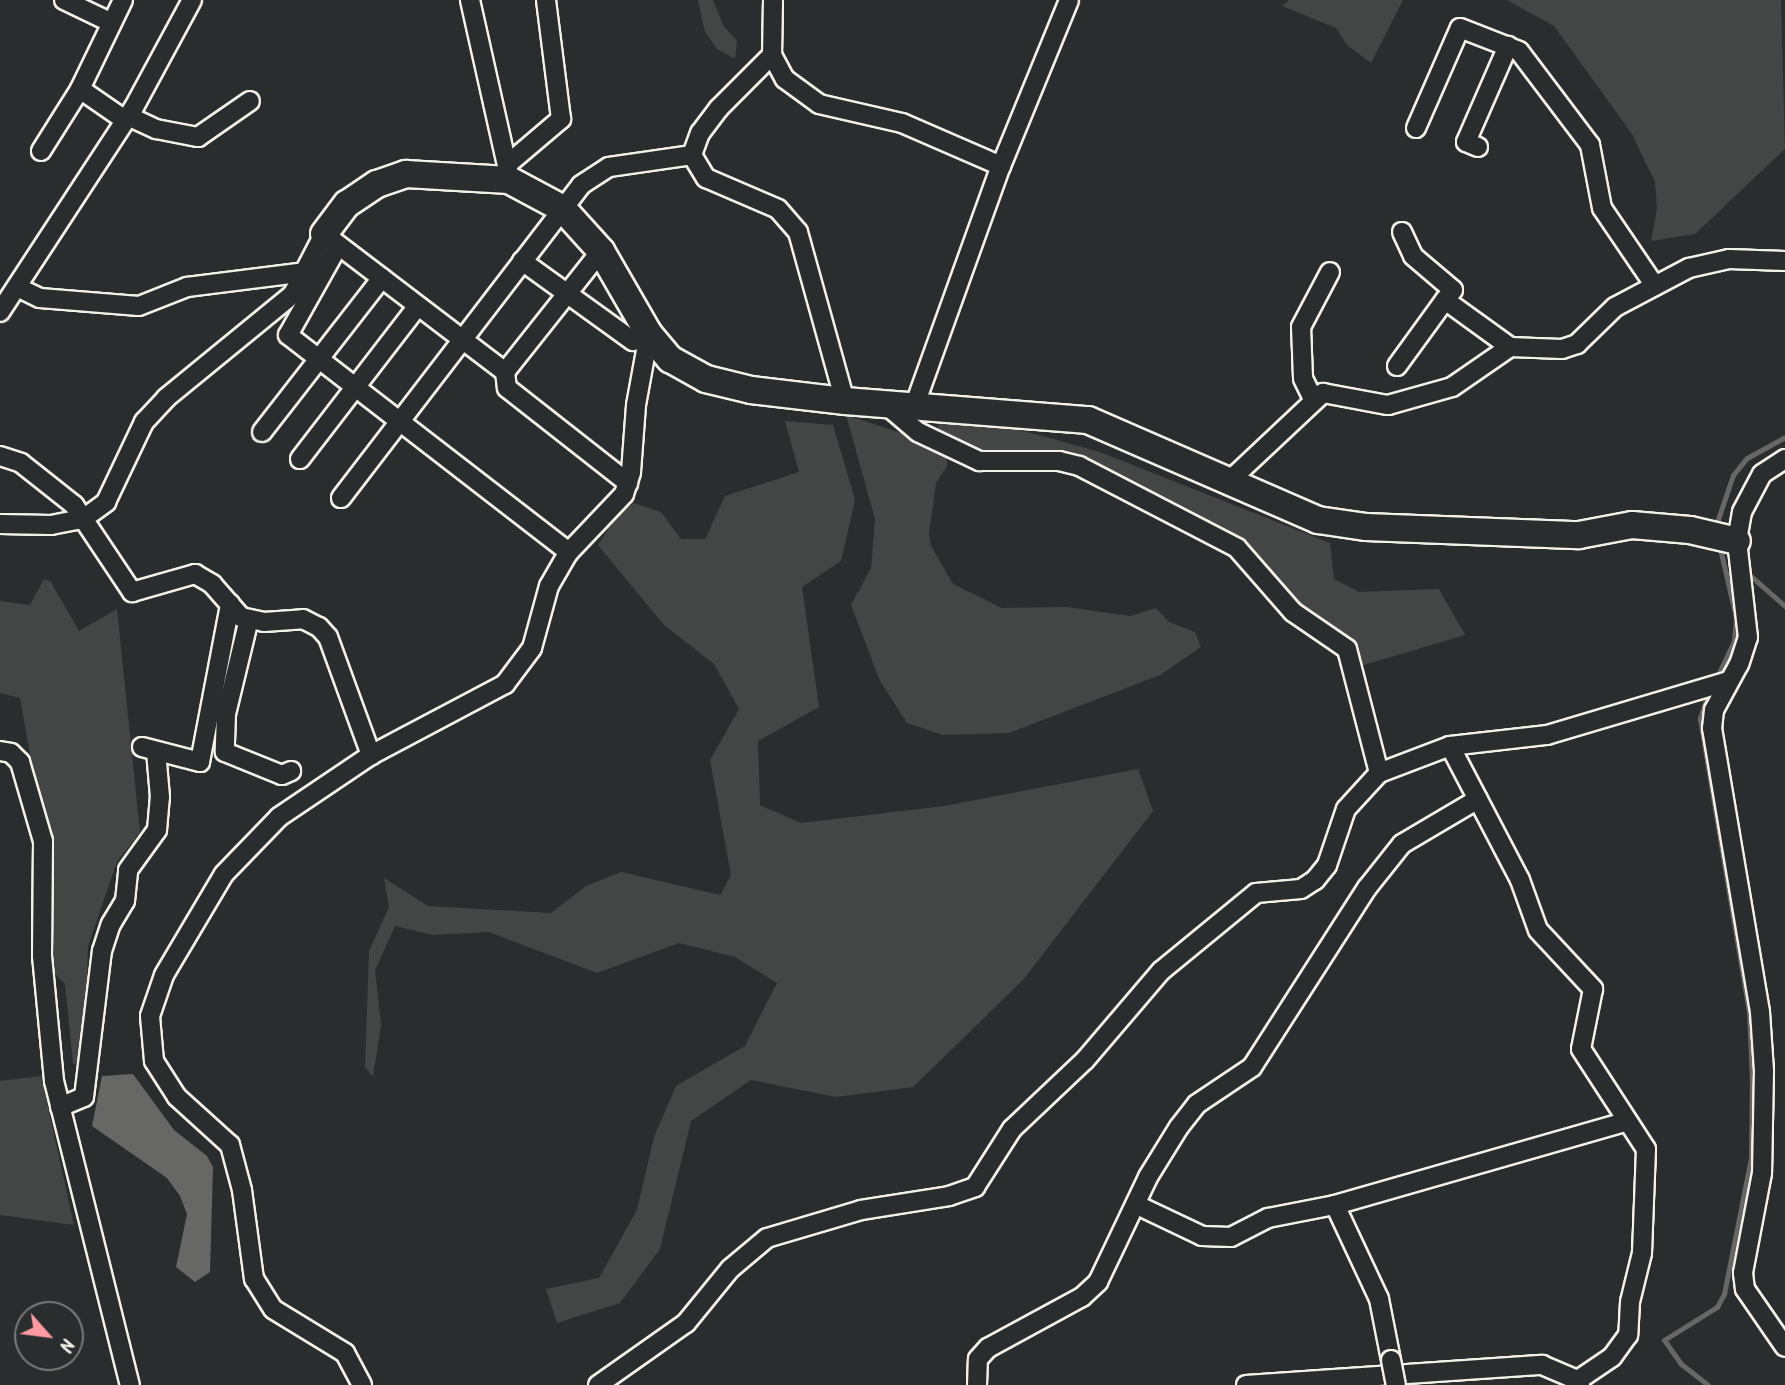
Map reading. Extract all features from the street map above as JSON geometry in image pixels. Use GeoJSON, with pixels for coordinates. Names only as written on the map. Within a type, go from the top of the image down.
{"type":"FeatureCollection","features":[{"type":"Feature","properties":{"kind":"street"},"geometry":{"type":"LineString","coordinates":[[64,0],[112,23]]}},
{"type":"Feature","properties":{"kind":"street"},"geometry":{"type":"LineString","coordinates":[[41,151],[80,89],[123,0]]}},
{"type":"Feature","properties":{"kind":"street"},"geometry":{"type":"LineString","coordinates":[[0,312],[127,118],[192,0]]}},
{"type":"Feature","properties":{"kind":"street"},"geometry":{"type":"LineString","coordinates":[[470,0],[509,172]]}},
{"type":"Feature","properties":{"kind":"street"},"geometry":{"type":"LineString","coordinates":[[509,172],[561,119],[546,0]]}},
{"type":"Feature","properties":{"kind":"street"},"geometry":{"type":"LineString","coordinates":[[774,0],[772,55],[785,79],[819,104],[902,123],[1001,166]]}},
{"type":"Feature","properties":{"kind":"street"},"geometry":{"type":"LineString","coordinates":[[914,407],[1001,166],[1069,0]]}},
{"type":"Feature","properties":{"kind":"street"},"geometry":{"type":"LineString","coordinates":[[1416,128],[1460,28],[1508,46],[1534,66],[1590,145],[1601,208],[1655,286]]}},
{"type":"Feature","properties":{"kind":"street"},"geometry":{"type":"LineString","coordinates":[[1478,148],[1466,142],[1508,46]]}},
{"type":"Feature","properties":{"kind":"street"},"geometry":{"type":"LineString","coordinates":[[692,155],[700,133],[719,108],[772,55]]}},
{"type":"Feature","properties":{"kind":"street"},"geometry":{"type":"LineString","coordinates":[[80,89],[127,118],[156,128],[198,137],[250,101]]}},
{"type":"Feature","properties":{"kind":"street"},"geometry":{"type":"LineString","coordinates":[[341,498],[581,185],[609,167],[692,155]]}},
{"type":"Feature","properties":{"kind":"street"},"geometry":{"type":"LineString","coordinates":[[692,155],[706,178],[778,209],[798,232],[845,401]]}},
{"type":"Feature","properties":{"kind":"street"},"geometry":{"type":"LineString","coordinates":[[362,1385],[345,1353],[272,1309],[254,1279],[242,1190],[230,1145],[177,1097],[154,1061],[150,1016],[164,975],[224,874],[279,817],[371,755],[505,684],[532,648],[549,586],[569,552],[624,494],[628,483],[641,338],[601,251],[563,209],[509,172],[406,174],[377,184],[347,204],[288,335],[398,424],[569,552]]}},
{"type":"Feature","properties":{"kind":"street"},"geometry":{"type":"LineString","coordinates":[[1397,366],[1452,290],[1413,256],[1402,232]]}},
{"type":"Feature","properties":{"kind":"street"},"geometry":{"type":"LineString","coordinates":[[0,524],[51,525],[82,519],[106,502],[144,422],[166,398],[293,294],[331,240]]}},
{"type":"Feature","properties":{"kind":"street"},"geometry":{"type":"LineString","coordinates":[[331,240],[505,372]]}},
{"type":"Feature","properties":{"kind":"street"},"geometry":{"type":"LineString","coordinates":[[601,251],[505,372],[507,388],[628,483]]}},
{"type":"Feature","properties":{"kind":"street"},"geometry":{"type":"LineString","coordinates":[[1445,300],[1510,347],[1562,349],[1577,344],[1615,307],[1689,268],[1729,259],[1785,261]]}},
{"type":"Feature","properties":{"kind":"street"},"geometry":{"type":"LineString","coordinates":[[522,261],[565,293],[641,338],[670,359],[706,379],[751,390],[845,401],[1088,420],[1227,483],[1318,520],[1366,527],[1579,535],[1632,525],[1724,538]]}},
{"type":"Feature","properties":{"kind":"street"},"geometry":{"type":"LineString","coordinates":[[17,286],[40,298],[139,306],[187,287],[306,272]]}},
{"type":"Feature","properties":{"kind":"street"},"geometry":{"type":"LineString","coordinates":[[1314,401],[1303,379],[1301,327],[1330,272]]}},
{"type":"Feature","properties":{"kind":"street"},"geometry":{"type":"LineString","coordinates":[[262,432],[382,278]]}},
{"type":"Feature","properties":{"kind":"street"},"geometry":{"type":"LineString","coordinates":[[300,459],[418,306]]}},
{"type":"Feature","properties":{"kind":"street"},"geometry":{"type":"LineString","coordinates":[[1227,483],[1323,393],[1335,393],[1388,405],[1452,387],[1510,347]]}},
{"type":"Feature","properties":{"kind":"street"},"geometry":{"type":"LineString","coordinates":[[882,402],[918,432],[979,461],[1059,461],[1079,466],[1237,548],[1293,612],[1347,649],[1379,773]]}},
{"type":"Feature","properties":{"kind":"street"},"geometry":{"type":"LineString","coordinates":[[0,456],[21,463],[74,505],[132,592],[195,574],[249,619],[264,622],[303,619],[328,637],[371,755]]}},
{"type":"Feature","properties":{"kind":"street"},"geometry":{"type":"LineString","coordinates":[[1785,459],[1762,474],[1724,538],[1748,637],[1739,664],[1714,710],[1712,728],[1760,1012],[1764,1071],[1762,1173],[1743,1273],[1751,1302],[1785,1347]]}},
{"type":"Feature","properties":{"kind":"street"},"geometry":{"type":"LineString","coordinates":[[60,1107],[84,1097],[102,951],[111,924],[125,901],[128,870],[157,830],[160,797],[149,749],[200,762],[230,604]]}},
{"type":"Feature","properties":{"kind":"street"},"geometry":{"type":"LineString","coordinates":[[249,619],[226,714],[225,752],[282,775],[291,771]]}},
{"type":"Feature","properties":{"kind":"street"},"geometry":{"type":"LineString","coordinates":[[598,1385],[685,1323],[730,1269],[766,1238],[861,1210],[949,1196],[975,1187],[1012,1129],[1085,1060],[1161,971],[1256,893],[1301,889],[1315,880],[1327,865],[1346,808],[1379,773],[1450,746],[1546,735],[1728,681]]}},
{"type":"Feature","properties":{"kind":"street"},"geometry":{"type":"LineString","coordinates":[[1246,1385],[1542,1365],[1579,1382],[1612,1357],[1628,1335],[1630,1302],[1642,1253],[1646,1149],[1625,1122],[1581,1049],[1593,989],[1538,930],[1520,880],[1450,746]]}},
{"type":"Feature","properties":{"kind":"street"},"geometry":{"type":"LineString","coordinates":[[0,751],[11,753],[20,762],[43,841],[41,956],[60,1107],[130,1385]]}},
{"type":"Feature","properties":{"kind":"street"},"geometry":{"type":"LineString","coordinates":[[977,1385],[978,1359],[988,1348],[1082,1297],[1098,1282],[1179,1127],[1197,1104],[1227,1087],[1259,1057],[1367,888],[1402,844],[1478,799]]}},
{"type":"Feature","properties":{"kind":"street"},"geometry":{"type":"LineString","coordinates":[[1137,1205],[1216,1238],[1231,1237],[1268,1218],[1335,1205],[1625,1122]]}},
{"type":"Feature","properties":{"kind":"street"},"geometry":{"type":"LineString","coordinates":[[1335,1205],[1379,1299],[1396,1385]]}},
{"type":"Feature","properties":{"kind":"shaded area"},"geometry":{"type":"Polygon","coordinates":[[[698,0],[713,0],[724,27],[737,40],[735,59],[717,49],[705,32],[698,0]]]}},
{"type":"Feature","properties":{"kind":"shaded area"},"geometry":{"type":"Polygon","coordinates":[[[1289,0],[1403,0],[1371,63],[1347,45],[1336,28],[1282,6],[1289,0]]]}},
{"type":"Feature","properties":{"kind":"shaded area"},"geometry":{"type":"Polygon","coordinates":[[[1507,0],[1781,0],[1785,149],[1695,234],[1651,241],[1657,209],[1655,182],[1632,134],[1554,26],[1507,0]]]}},
{"type":"Feature","properties":{"kind":"shaded area"},"geometry":{"type":"Polygon","coordinates":[[[846,415],[932,443],[947,452],[947,466],[936,483],[929,533],[931,546],[953,584],[1002,608],[1067,607],[1130,616],[1156,608],[1169,622],[1195,632],[1201,647],[1160,675],[1009,733],[943,735],[907,723],[880,681],[851,605],[871,568],[875,519],[846,415]]]}},
{"type":"Feature","properties":{"kind":"shaded area"},"geometry":{"type":"Polygon","coordinates":[[[941,419],[1024,431],[1100,452],[1330,543],[1334,579],[1359,592],[1439,589],[1465,635],[1357,667],[1343,636],[1291,600],[1240,542],[1079,461],[984,456],[935,433],[941,419]]]}},
{"type":"Feature","properties":{"kind":"shaded area"},"geometry":{"type":"Polygon","coordinates":[[[785,421],[833,425],[855,500],[841,561],[802,587],[819,707],[758,741],[760,805],[801,823],[944,806],[1138,769],[1153,811],[1023,980],[913,1087],[836,1097],[751,1080],[691,1121],[660,1249],[620,1303],[557,1323],[546,1289],[599,1278],[637,1210],[654,1137],[676,1086],[745,1046],[777,983],[735,957],[679,943],[597,973],[489,932],[433,935],[395,926],[375,970],[381,1025],[373,1077],[365,1067],[369,951],[389,907],[384,878],[428,906],[551,913],[586,886],[621,872],[720,895],[731,875],[710,760],[739,709],[714,664],[664,625],[598,545],[615,518],[634,503],[661,512],[681,539],[705,539],[725,496],[799,472],[785,421]]]}},
{"type":"Feature","properties":{"kind":"shaded area"},"geometry":{"type":"Polygon","coordinates":[[[44,579],[51,582],[79,631],[117,609],[140,832],[117,862],[88,946],[85,1064],[73,1064],[65,984],[48,967],[51,871],[20,698],[0,693],[0,601],[30,605],[44,579]]]}},
{"type":"Feature","properties":{"kind":"shaded area"},"geometry":{"type":"Polygon","coordinates":[[[133,1074],[174,1130],[207,1156],[213,1167],[210,1272],[195,1282],[176,1267],[187,1214],[180,1196],[167,1178],[92,1126],[102,1076],[133,1074]]]}},
{"type":"Feature","properties":{"kind":"shaded area"},"geometry":{"type":"Polygon","coordinates":[[[41,1076],[74,1225],[0,1215],[0,1081],[41,1076]]]}},
{"type":"Feature","properties":{"kind":"waterway"},"geometry":{"type":"LineString","coordinates":[[1715,528],[1733,475],[1747,458],[1785,437]]}},
{"type":"Feature","properties":{"kind":"waterway"},"geometry":{"type":"LineString","coordinates":[[1716,679],[1734,641],[1736,618],[1719,544]]}},
{"type":"Feature","properties":{"kind":"waterway"},"geometry":{"type":"LineString","coordinates":[[1745,571],[1785,606]]}},
{"type":"Feature","properties":{"kind":"waterway"},"geometry":{"type":"LineString","coordinates":[[1708,693],[1700,718],[1749,1012],[1751,1158],[1724,1294],[1717,1307],[1664,1340],[1681,1364],[1708,1385]]}}]}
